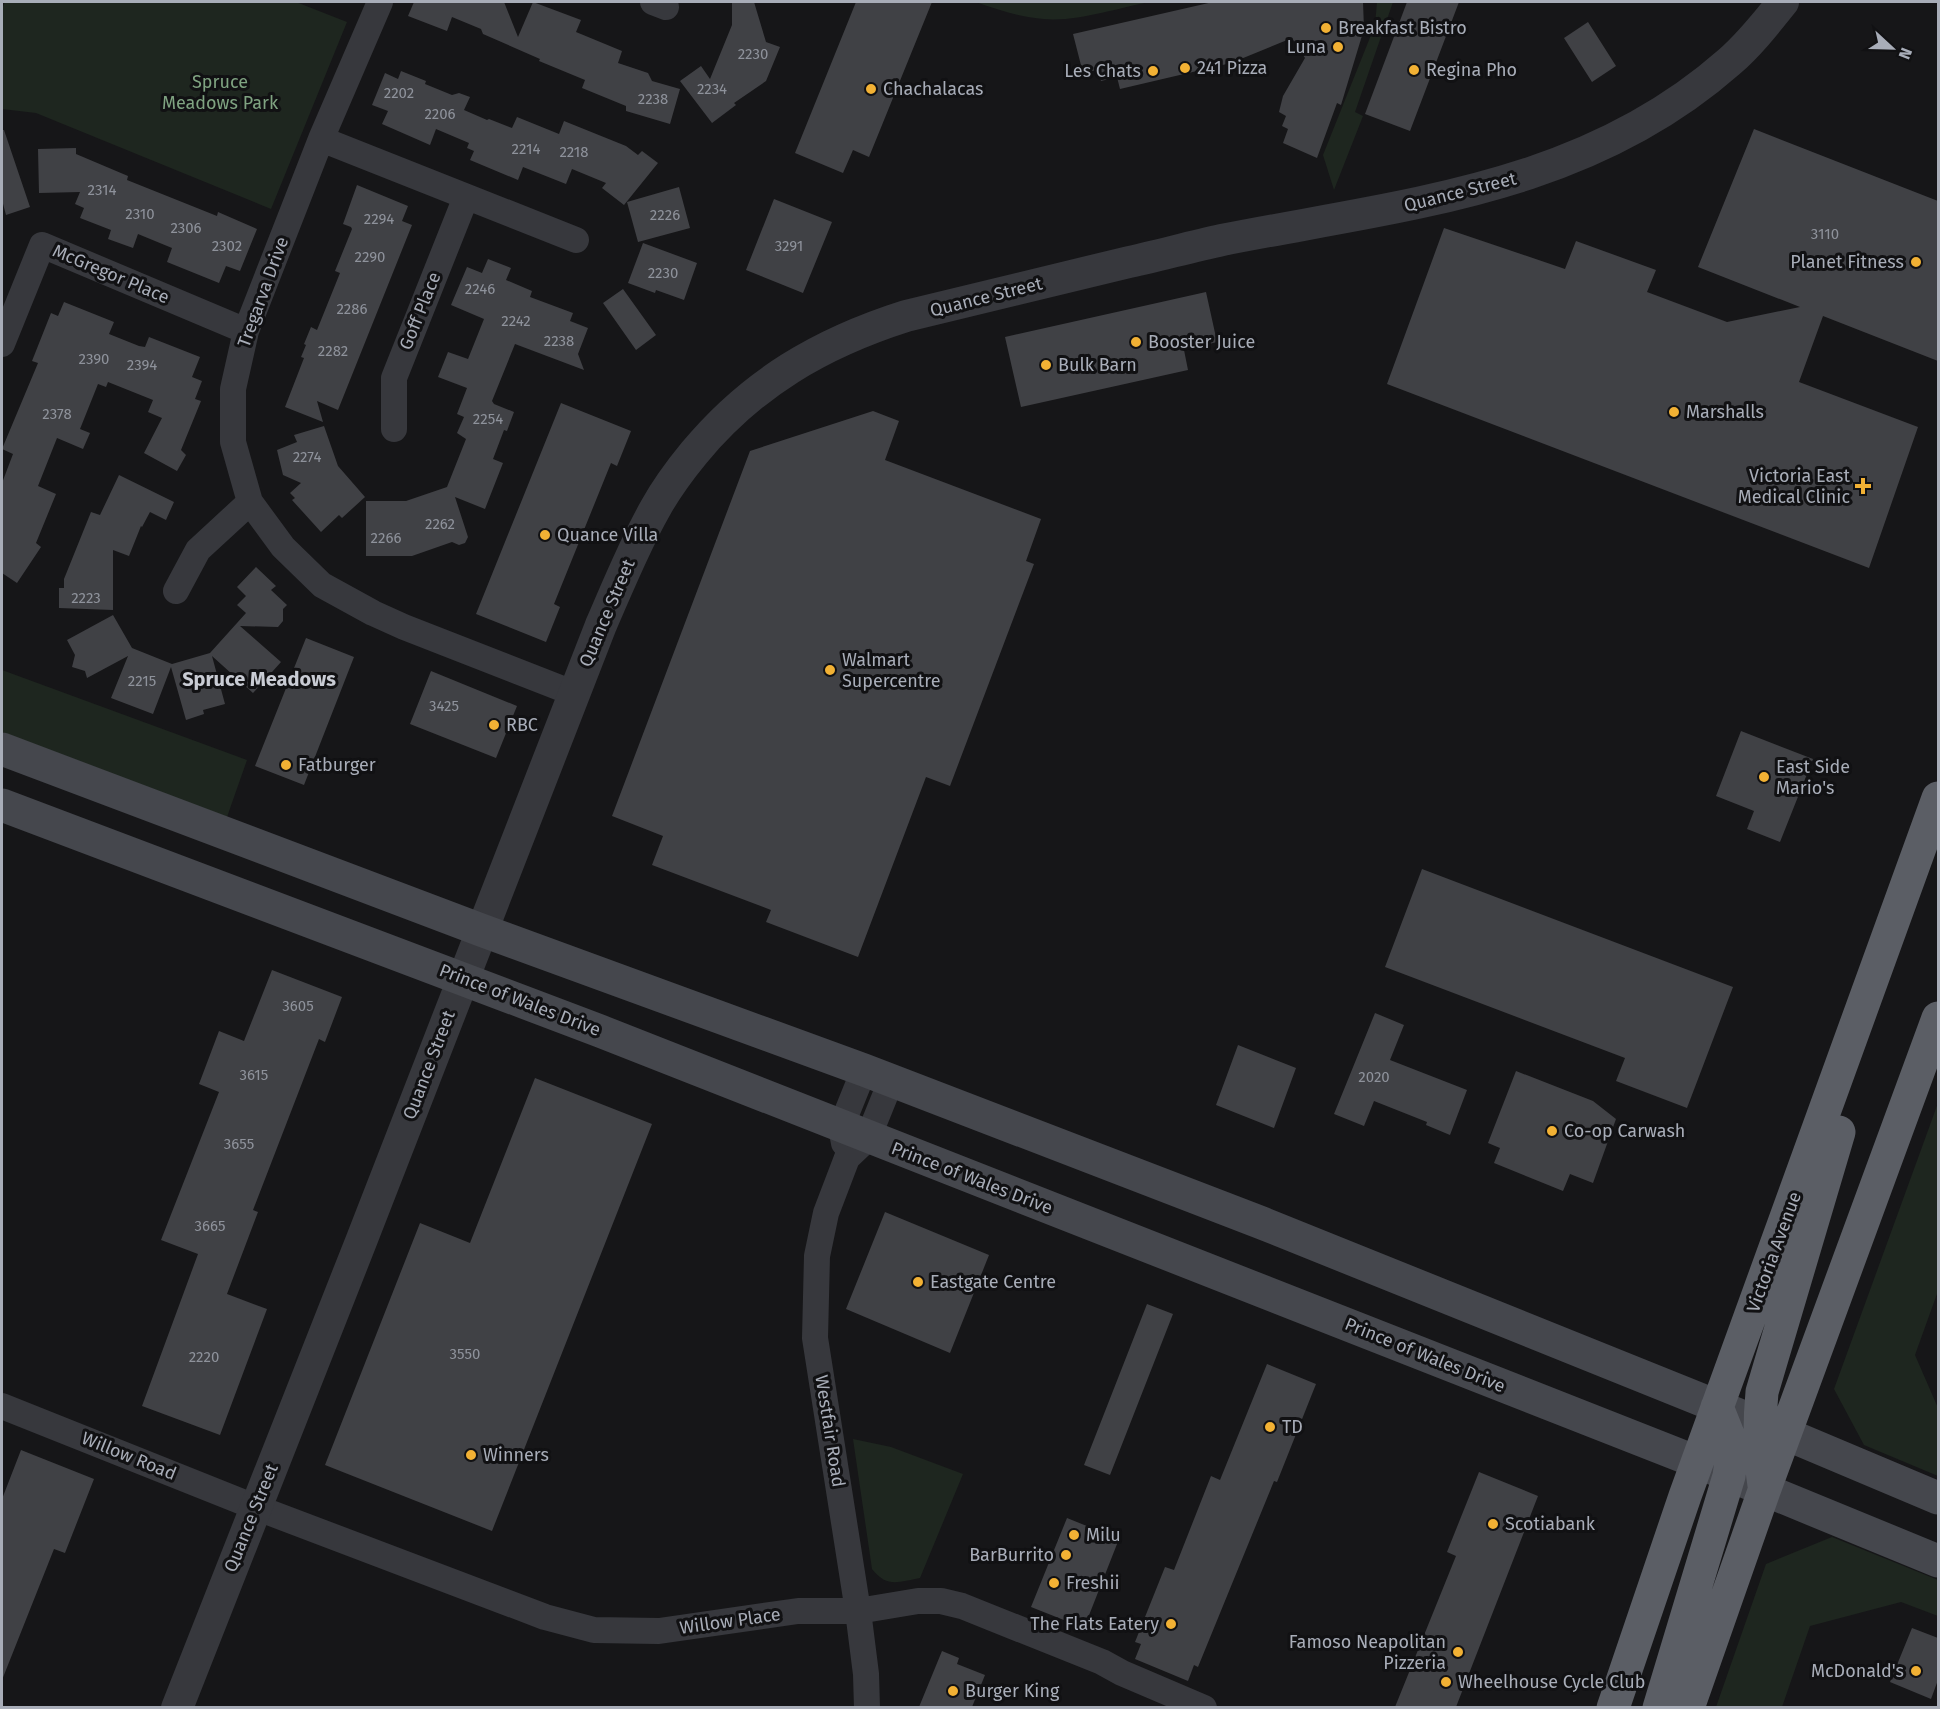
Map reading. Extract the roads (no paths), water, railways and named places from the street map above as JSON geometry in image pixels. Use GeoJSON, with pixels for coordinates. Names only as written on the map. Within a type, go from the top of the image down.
{"type":"FeatureCollection","features":[{"type":"Feature","properties":{"kind":"highway","name":"Victoria Avenue"},"geometry":{"type":"LineString","coordinates":[[1613,1707],[1697,1462],[1938,798]]}},
{"type":"Feature","properties":{"kind":"highway"},"geometry":{"type":"LineString","coordinates":[[1773,1429],[1762,1392],[1938,798]]}},
{"type":"Feature","properties":{"kind":"highway"},"geometry":{"type":"LineString","coordinates":[[1688,1707],[1764,1491],[1773,1429],[1938,1018]]}},
{"type":"Feature","properties":{"kind":"highway"},"geometry":{"type":"LineString","coordinates":[[1659,1707],[1729,1476],[1733,1447],[1717,1407]]}},
{"type":"Feature","properties":{"kind":"main road"},"geometry":{"type":"LineString","coordinates":[[2,749],[481,930],[877,1075],[1262,1223],[1938,1497]]}},
{"type":"Feature","properties":{"kind":"main road","name":"Prince of Wales Drive"},"geometry":{"type":"LineString","coordinates":[[2,805],[463,978],[852,1141],[1697,1462],[1938,1561]]}},
{"type":"Feature","properties":{"kind":"street","name":"Tregarva Drive"},"geometry":{"type":"LineString","coordinates":[[380,2],[321,139],[246,331],[233,389],[233,442],[250,502],[283,547],[322,585],[404,627],[573,693]]}},
{"type":"Feature","properties":{"kind":"street","name":"Quance Street"},"geometry":{"type":"LineString","coordinates":[[177,1707],[358,1250],[573,693],[632,553],[656,507],[682,468],[713,430],[746,399],[786,368],[866,328],[906,316],[1222,240],[1367,214],[1470,191],[1532,174],[1583,154],[1625,135],[1664,112],[1731,61],[1783,2]]}},
{"type":"Feature","properties":{"kind":"street"},"geometry":{"type":"LineString","coordinates":[[321,139],[576,240]]}},
{"type":"Feature","properties":{"kind":"street","name":"Goff Place"},"geometry":{"type":"LineString","coordinates":[[394,429],[394,378],[466,197]]}},
{"type":"Feature","properties":{"kind":"street","name":"McGregor Place"},"geometry":{"type":"LineString","coordinates":[[2,344],[42,245],[246,331]]}},
{"type":"Feature","properties":{"kind":"street"},"geometry":{"type":"LineString","coordinates":[[176,591],[198,550],[250,502]]}},
{"type":"Feature","properties":{"kind":"street","name":"Westfair Road"},"geometry":{"type":"LineString","coordinates":[[867,1707],[866,1674],[858,1611],[815,1338],[817,1256],[826,1213],[877,1075]]}},
{"type":"Feature","properties":{"kind":"street","name":"Willow Road"},"geometry":{"type":"LineString","coordinates":[[2,1406],[255,1507]]}},
{"type":"Feature","properties":{"kind":"street","name":"Willow Place"},"geometry":{"type":"LineString","coordinates":[[255,1507],[545,1617],[594,1630],[659,1631],[798,1611],[858,1611],[918,1601],[950,1602],[1102,1662],[1122,1673],[1204,1707]]}},
{"type":"Feature","properties":{"kind":"place","name":"Breakfast Bistro"},"geometry":{"type":"Point","coordinates":[1326,28]}},
{"type":"Feature","properties":{"kind":"place","name":"Luna"},"geometry":{"type":"Point","coordinates":[1338,47]}},
{"type":"Feature","properties":{"kind":"place","name":"241 Pizza"},"geometry":{"type":"Point","coordinates":[1185,68]}},
{"type":"Feature","properties":{"kind":"place","name":"Regina Pho"},"geometry":{"type":"Point","coordinates":[1414,70]}},
{"type":"Feature","properties":{"kind":"place","name":"Les Chats"},"geometry":{"type":"Point","coordinates":[1153,71]}},
{"type":"Feature","properties":{"kind":"place","name":"Chachalacas"},"geometry":{"type":"Point","coordinates":[871,89]}},
{"type":"Feature","properties":{"kind":"place","name":"Planet Fitness"},"geometry":{"type":"Point","coordinates":[1916,262]}},
{"type":"Feature","properties":{"kind":"place","name":"Booster Juice"},"geometry":{"type":"Point","coordinates":[1136,342]}},
{"type":"Feature","properties":{"kind":"place","name":"Bulk Barn"},"geometry":{"type":"Point","coordinates":[1046,365]}},
{"type":"Feature","properties":{"kind":"place","name":"Marshalls"},"geometry":{"type":"Point","coordinates":[1674,412]}},
{"type":"Feature","properties":{"kind":"place","name":"Victoria East Medical Clinic"},"geometry":{"type":"Point","coordinates":[1863,486]}},
{"type":"Feature","properties":{"kind":"place","name":"Quance Villa"},"geometry":{"type":"Point","coordinates":[545,535]}},
{"type":"Feature","properties":{"kind":"place","name":"Walmart Supercentre"},"geometry":{"type":"Point","coordinates":[830,670]}},
{"type":"Feature","properties":{"kind":"place","name":"RBC"},"geometry":{"type":"Point","coordinates":[494,725]}},
{"type":"Feature","properties":{"kind":"place","name":"Fatburger"},"geometry":{"type":"Point","coordinates":[286,765]}},
{"type":"Feature","properties":{"kind":"place","name":"East Side Mario's"},"geometry":{"type":"Point","coordinates":[1764,777]}},
{"type":"Feature","properties":{"kind":"place","name":"Co-op Carwash"},"geometry":{"type":"Point","coordinates":[1552,1131]}},
{"type":"Feature","properties":{"kind":"place","name":"Eastgate Centre"},"geometry":{"type":"Point","coordinates":[918,1282]}},
{"type":"Feature","properties":{"kind":"place","name":"TD"},"geometry":{"type":"Point","coordinates":[1270,1427]}},
{"type":"Feature","properties":{"kind":"place","name":"Winners"},"geometry":{"type":"Point","coordinates":[471,1455]}},
{"type":"Feature","properties":{"kind":"place","name":"Scotiabank"},"geometry":{"type":"Point","coordinates":[1493,1524]}},
{"type":"Feature","properties":{"kind":"place","name":"Milu"},"geometry":{"type":"Point","coordinates":[1074,1535]}},
{"type":"Feature","properties":{"kind":"place","name":"BarBurrito"},"geometry":{"type":"Point","coordinates":[1066,1555]}},
{"type":"Feature","properties":{"kind":"place","name":"Freshii"},"geometry":{"type":"Point","coordinates":[1054,1583]}},
{"type":"Feature","properties":{"kind":"place","name":"The Flats Eatery"},"geometry":{"type":"Point","coordinates":[1171,1624]}},
{"type":"Feature","properties":{"kind":"place","name":"Famoso Neapolitan Pizzeria"},"geometry":{"type":"Point","coordinates":[1458,1652]}},
{"type":"Feature","properties":{"kind":"place","name":"McDonald's"},"geometry":{"type":"Point","coordinates":[1916,1671]}},
{"type":"Feature","properties":{"kind":"place","name":"Wheelhouse Cycle Club"},"geometry":{"type":"Point","coordinates":[1446,1682]}},
{"type":"Feature","properties":{"kind":"place","name":"Burger King"},"geometry":{"type":"Point","coordinates":[953,1691]}},
{"type":"Feature","properties":{"kind":"district","name":"Spruce Meadows"},"geometry":{"type":"Point","coordinates":[259,679]}},
{"type":"Feature","properties":{"kind":"park label","name":"Spruce Meadows Park"},"geometry":{"type":"Point","coordinates":[220,92]}}]}
